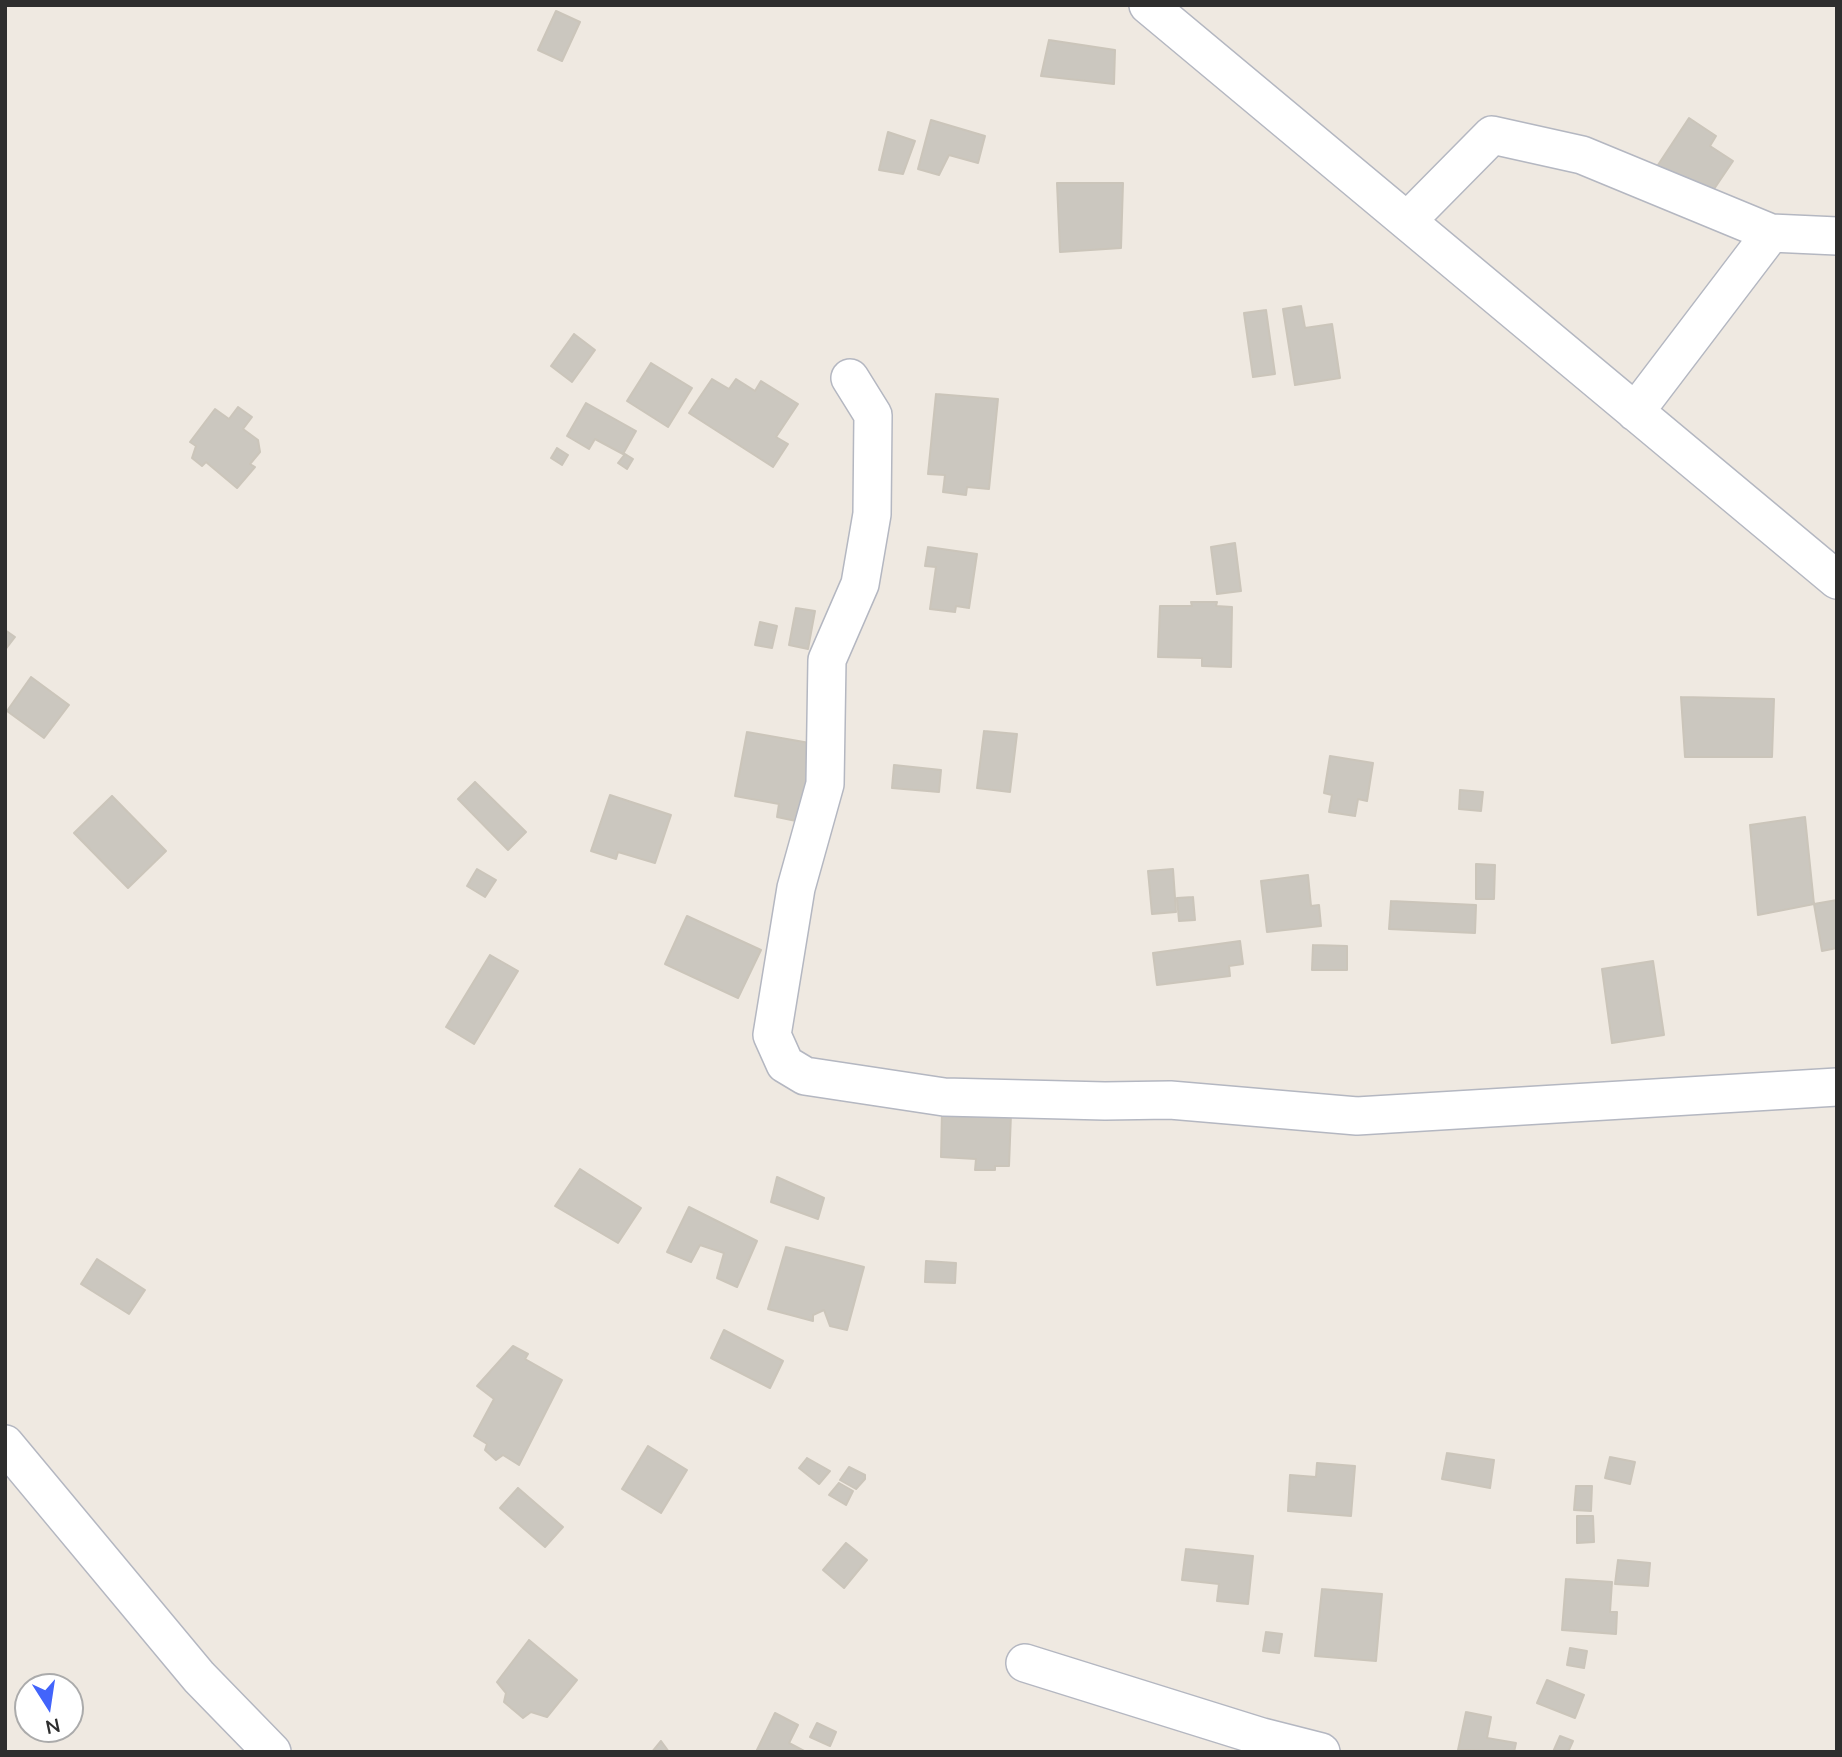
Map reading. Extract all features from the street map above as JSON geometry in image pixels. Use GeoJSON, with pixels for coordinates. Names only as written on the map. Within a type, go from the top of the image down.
{"type":"FeatureCollection","features":[{"type":"Feature","properties":{"kind":"street"},"geometry":{"type":"LineString","coordinates":[[1148,5],[1837,580]]}},
{"type":"Feature","properties":{"kind":"street"},"geometry":{"type":"LineString","coordinates":[[1408,220],[1492,135],[1582,155],[1771,233],[1837,236]]}},
{"type":"Feature","properties":{"kind":"street"},"geometry":{"type":"LineString","coordinates":[[1636,412],[1771,233]]}},
{"type":"Feature","properties":{"kind":"street"},"geometry":{"type":"LineString","coordinates":[[850,378],[873,415],[872,514],[860,584],[827,660],[825,783],[796,888],[772,1035],[785,1063],[805,1076],[944,1097],[1170,1100],[1357,1116],[1837,1087]]}},
{"type":"Feature","properties":{"kind":"street"},"geometry":{"type":"LineString","coordinates":[[5,1444],[199,1677],[272,1752]]}},
{"type":"Feature","properties":{"kind":"street"},"geometry":{"type":"LineString","coordinates":[[1025,1663],[1262,1737],[1321,1752]]}},
{"type":"Feature","properties":{"kind":"building"},"geometry":{"type":"Polygon","coordinates":[[[556,11],[580,22],[562,61],[538,50],[556,11]]]}},
{"type":"Feature","properties":{"kind":"building"},"geometry":{"type":"Polygon","coordinates":[[[1049,40],[1115,50],[1114,84],[1041,76],[1049,40]]]}},
{"type":"Feature","properties":{"kind":"building"},"geometry":{"type":"Polygon","coordinates":[[[1689,118],[1716,136],[1710,146],[1733,161],[1710,195],[1656,168],[1689,118]]]}},
{"type":"Feature","properties":{"kind":"building"},"geometry":{"type":"Polygon","coordinates":[[[931,120],[985,136],[978,163],[949,155],[939,175],[918,169],[931,120]]]}},
{"type":"Feature","properties":{"kind":"building"},"geometry":{"type":"Polygon","coordinates":[[[888,132],[915,141],[903,174],[879,170],[888,132]]]}},
{"type":"Feature","properties":{"kind":"building"},"geometry":{"type":"Polygon","coordinates":[[[1057,183],[1123,183],[1121,248],[1060,252],[1057,183]]]}},
{"type":"Feature","properties":{"kind":"building"},"geometry":{"type":"Polygon","coordinates":[[[1301,306],[1305,328],[1332,324],[1340,378],[1295,385],[1283,309],[1301,306]]]}},
{"type":"Feature","properties":{"kind":"building"},"geometry":{"type":"Polygon","coordinates":[[[1266,310],[1275,374],[1253,377],[1244,313],[1266,310]]]}},
{"type":"Feature","properties":{"kind":"building"},"geometry":{"type":"Polygon","coordinates":[[[574,334],[595,350],[572,382],[551,366],[574,334]]]}},
{"type":"Feature","properties":{"kind":"building"},"geometry":{"type":"Polygon","coordinates":[[[651,363],[692,388],[668,427],[627,401],[651,363]]]}},
{"type":"Feature","properties":{"kind":"building"},"geometry":{"type":"Polygon","coordinates":[[[712,379],[729,389],[736,379],[755,391],[761,381],[798,404],[776,437],[788,444],[773,467],[689,413],[712,379]]]}},
{"type":"Feature","properties":{"kind":"building"},"geometry":{"type":"Polygon","coordinates":[[[936,394],[998,399],[989,489],[967,487],[966,495],[943,492],[945,475],[928,474],[936,394]]]}},
{"type":"Feature","properties":{"kind":"building"},"geometry":{"type":"Polygon","coordinates":[[[586,403],[636,431],[623,454],[595,439],[589,449],[567,436],[586,403]]]}},
{"type":"Feature","properties":{"kind":"building"},"geometry":{"type":"Polygon","coordinates":[[[238,407],[252,417],[243,429],[258,440],[260,452],[250,464],[255,467],[237,488],[206,462],[202,466],[192,458],[196,446],[190,442],[215,409],[229,419],[238,407]]]}},
{"type":"Feature","properties":{"kind":"building"},"geometry":{"type":"Polygon","coordinates":[[[557,448],[568,455],[562,465],[551,458],[557,448]]]}},
{"type":"Feature","properties":{"kind":"building"},"geometry":{"type":"Polygon","coordinates":[[[625,454],[633,459],[627,469],[618,463],[625,454]]]}},
{"type":"Feature","properties":{"kind":"building"},"geometry":{"type":"Polygon","coordinates":[[[1235,543],[1241,591],[1217,594],[1211,547],[1235,543]]]}},
{"type":"Feature","properties":{"kind":"building"},"geometry":{"type":"Polygon","coordinates":[[[928,547],[977,554],[969,608],[956,606],[955,612],[930,609],[936,567],[925,566],[928,547]]]}},
{"type":"Feature","properties":{"kind":"building"},"geometry":{"type":"Polygon","coordinates":[[[1191,602],[1217,602],[1216,606],[1232,607],[1231,667],[1202,666],[1202,658],[1158,657],[1160,606],[1192,606],[1191,602]]]}},
{"type":"Feature","properties":{"kind":"building"},"geometry":{"type":"Polygon","coordinates":[[[796,608],[815,611],[808,649],[789,645],[796,608]]]}},
{"type":"Feature","properties":{"kind":"building"},"geometry":{"type":"Polygon","coordinates":[[[760,622],[777,626],[772,648],[755,645],[760,622]]]}},
{"type":"Feature","properties":{"kind":"building"},"geometry":{"type":"Polygon","coordinates":[[[5,630],[15,637],[5,650],[5,630]]]}},
{"type":"Feature","properties":{"kind":"building"},"geometry":{"type":"Polygon","coordinates":[[[31,677],[69,705],[44,738],[7,711],[31,677]]]}},
{"type":"Feature","properties":{"kind":"building"},"geometry":{"type":"Polygon","coordinates":[[[1681,697],[1774,699],[1772,757],[1685,757],[1681,697]]]}},
{"type":"Feature","properties":{"kind":"building"},"geometry":{"type":"Polygon","coordinates":[[[984,731],[1017,734],[1010,792],[977,788],[984,731]]]}},
{"type":"Feature","properties":{"kind":"building"},"geometry":{"type":"Polygon","coordinates":[[[747,732],[821,745],[801,822],[777,817],[779,804],[735,796],[747,732]]]}},
{"type":"Feature","properties":{"kind":"building"},"geometry":{"type":"Polygon","coordinates":[[[1330,756],[1373,763],[1367,801],[1358,799],[1355,816],[1329,812],[1332,795],[1324,793],[1330,756]]]}},
{"type":"Feature","properties":{"kind":"building"},"geometry":{"type":"Polygon","coordinates":[[[894,765],[941,770],[939,792],[892,788],[894,765]]]}},
{"type":"Feature","properties":{"kind":"building"},"geometry":{"type":"Polygon","coordinates":[[[475,782],[526,832],[508,850],[458,799],[475,782]]]}},
{"type":"Feature","properties":{"kind":"building"},"geometry":{"type":"Polygon","coordinates":[[[1460,790],[1483,792],[1481,811],[1459,809],[1460,790]]]}},
{"type":"Feature","properties":{"kind":"building"},"geometry":{"type":"Polygon","coordinates":[[[610,795],[671,815],[655,863],[618,852],[616,859],[591,851],[610,795]]]}},
{"type":"Feature","properties":{"kind":"building"},"geometry":{"type":"Polygon","coordinates":[[[112,796],[166,851],[128,888],[74,833],[112,796]]]}},
{"type":"Feature","properties":{"kind":"building"},"geometry":{"type":"Polygon","coordinates":[[[1805,817],[1814,904],[1758,915],[1750,825],[1805,817]]]}},
{"type":"Feature","properties":{"kind":"building"},"geometry":{"type":"Polygon","coordinates":[[[1476,864],[1495,865],[1494,899],[1476,899],[1476,864]]]}},
{"type":"Feature","properties":{"kind":"building"},"geometry":{"type":"Polygon","coordinates":[[[477,869],[496,880],[485,897],[467,886],[477,869]]]}},
{"type":"Feature","properties":{"kind":"building"},"geometry":{"type":"Polygon","coordinates":[[[1173,869],[1176,912],[1152,914],[1148,871],[1173,869]]]}},
{"type":"Feature","properties":{"kind":"building"},"geometry":{"type":"Polygon","coordinates":[[[1308,875],[1311,906],[1319,905],[1321,926],[1267,932],[1261,881],[1308,875]]]}},
{"type":"Feature","properties":{"kind":"building"},"geometry":{"type":"Polygon","coordinates":[[[1193,897],[1195,920],[1179,921],[1177,898],[1193,897]]]}},
{"type":"Feature","properties":{"kind":"building"},"geometry":{"type":"Polygon","coordinates":[[[1837,900],[1837,948],[1822,951],[1814,904],[1837,900]]]}},
{"type":"Feature","properties":{"kind":"building"},"geometry":{"type":"Polygon","coordinates":[[[1391,901],[1476,905],[1475,933],[1389,929],[1391,901]]]}},
{"type":"Feature","properties":{"kind":"building"},"geometry":{"type":"Polygon","coordinates":[[[687,916],[761,950],[738,998],[665,964],[687,916]]]}},
{"type":"Feature","properties":{"kind":"building"},"geometry":{"type":"Polygon","coordinates":[[[1240,941],[1243,964],[1229,966],[1230,976],[1157,985],[1153,953],[1240,941]]]}},
{"type":"Feature","properties":{"kind":"building"},"geometry":{"type":"Polygon","coordinates":[[[1313,945],[1347,946],[1347,970],[1312,970],[1313,945]]]}},
{"type":"Feature","properties":{"kind":"building"},"geometry":{"type":"Polygon","coordinates":[[[490,955],[518,971],[474,1044],[446,1027],[490,955]]]}},
{"type":"Feature","properties":{"kind":"building"},"geometry":{"type":"Polygon","coordinates":[[[1653,961],[1664,1035],[1612,1043],[1602,969],[1653,961]]]}},
{"type":"Feature","properties":{"kind":"building"},"geometry":{"type":"Polygon","coordinates":[[[942,1111],[1011,1114],[1009,1166],[995,1166],[995,1170],[975,1170],[976,1159],[941,1157],[942,1111]]]}},
{"type":"Feature","properties":{"kind":"building"},"geometry":{"type":"Polygon","coordinates":[[[580,1169],[641,1208],[618,1243],[555,1206],[580,1169]]]}},
{"type":"Feature","properties":{"kind":"building"},"geometry":{"type":"Polygon","coordinates":[[[777,1177],[824,1198],[818,1219],[771,1202],[777,1177]]]}},
{"type":"Feature","properties":{"kind":"building"},"geometry":{"type":"Polygon","coordinates":[[[689,1207],[757,1241],[737,1287],[717,1278],[724,1253],[700,1245],[691,1262],[667,1252],[689,1207]]]}},
{"type":"Feature","properties":{"kind":"building"},"geometry":{"type":"Polygon","coordinates":[[[786,1247],[864,1267],[847,1330],[830,1326],[824,1310],[813,1315],[813,1321],[768,1309],[786,1247]]]}},
{"type":"Feature","properties":{"kind":"building"},"geometry":{"type":"Polygon","coordinates":[[[97,1259],[145,1290],[129,1314],[81,1284],[97,1259]]]}},
{"type":"Feature","properties":{"kind":"building"},"geometry":{"type":"Polygon","coordinates":[[[926,1261],[956,1263],[955,1283],[925,1282],[926,1261]]]}},
{"type":"Feature","properties":{"kind":"building"},"geometry":{"type":"Polygon","coordinates":[[[724,1330],[783,1361],[770,1388],[711,1358],[724,1330]]]}},
{"type":"Feature","properties":{"kind":"building"},"geometry":{"type":"Polygon","coordinates":[[[513,1346],[528,1354],[525,1359],[562,1380],[519,1465],[503,1455],[496,1460],[485,1450],[487,1444],[474,1436],[494,1399],[477,1386],[513,1346]]]}},
{"type":"Feature","properties":{"kind":"building"},"geometry":{"type":"Polygon","coordinates":[[[648,1446],[687,1470],[661,1513],[622,1489],[648,1446]]]}},
{"type":"Feature","properties":{"kind":"building"},"geometry":{"type":"Polygon","coordinates":[[[1447,1453],[1494,1460],[1490,1488],[1442,1479],[1447,1453]]]}},
{"type":"Feature","properties":{"kind":"building"},"geometry":{"type":"Polygon","coordinates":[[[1610,1457],[1635,1462],[1630,1484],[1605,1478],[1610,1457]]]}},
{"type":"Feature","properties":{"kind":"building"},"geometry":{"type":"Polygon","coordinates":[[[807,1458],[830,1471],[819,1484],[799,1468],[807,1458]]]}},
{"type":"Feature","properties":{"kind":"building"},"geometry":{"type":"Polygon","coordinates":[[[1317,1463],[1355,1466],[1351,1516],[1288,1511],[1290,1475],[1316,1477],[1317,1463]]]}},
{"type":"Feature","properties":{"kind":"building"},"geometry":{"type":"Polygon","coordinates":[[[849,1467],[865,1475],[865,1479],[856,1489],[840,1480],[849,1467]]]}},
{"type":"Feature","properties":{"kind":"building"},"geometry":{"type":"Polygon","coordinates":[[[839,1483],[853,1491],[846,1505],[829,1495],[839,1483]]]}},
{"type":"Feature","properties":{"kind":"building"},"geometry":{"type":"Polygon","coordinates":[[[1576,1486],[1592,1486],[1591,1511],[1574,1510],[1576,1486]]]}},
{"type":"Feature","properties":{"kind":"building"},"geometry":{"type":"Polygon","coordinates":[[[518,1488],[563,1527],[545,1547],[500,1508],[518,1488]]]}},
{"type":"Feature","properties":{"kind":"building"},"geometry":{"type":"Polygon","coordinates":[[[1577,1516],[1593,1516],[1594,1542],[1577,1543],[1577,1516]]]}},
{"type":"Feature","properties":{"kind":"building"},"geometry":{"type":"Polygon","coordinates":[[[846,1543],[867,1560],[844,1588],[823,1570],[846,1543]]]}},
{"type":"Feature","properties":{"kind":"building"},"geometry":{"type":"Polygon","coordinates":[[[1186,1549],[1253,1556],[1248,1604],[1217,1601],[1219,1584],[1182,1580],[1186,1549]]]}},
{"type":"Feature","properties":{"kind":"building"},"geometry":{"type":"Polygon","coordinates":[[[1618,1560],[1650,1563],[1648,1586],[1615,1584],[1618,1560]]]}},
{"type":"Feature","properties":{"kind":"building"},"geometry":{"type":"Polygon","coordinates":[[[1566,1579],[1612,1582],[1610,1612],[1617,1612],[1616,1634],[1562,1630],[1566,1579]]]}},
{"type":"Feature","properties":{"kind":"building"},"geometry":{"type":"Polygon","coordinates":[[[1322,1589],[1382,1594],[1376,1661],[1315,1656],[1322,1589]]]}},
{"type":"Feature","properties":{"kind":"building"},"geometry":{"type":"Polygon","coordinates":[[[1266,1632],[1282,1634],[1279,1653],[1263,1651],[1266,1632]]]}},
{"type":"Feature","properties":{"kind":"building"},"geometry":{"type":"Polygon","coordinates":[[[529,1640],[577,1680],[547,1717],[531,1712],[523,1718],[504,1702],[506,1693],[497,1682],[529,1640]]]}},
{"type":"Feature","properties":{"kind":"building"},"geometry":{"type":"Polygon","coordinates":[[[1570,1648],[1587,1651],[1584,1668],[1567,1665],[1570,1648]]]}},
{"type":"Feature","properties":{"kind":"building"},"geometry":{"type":"Polygon","coordinates":[[[1547,1680],[1584,1695],[1575,1718],[1537,1703],[1547,1680]]]}},
{"type":"Feature","properties":{"kind":"building"},"geometry":{"type":"Polygon","coordinates":[[[1466,1712],[1491,1717],[1487,1738],[1516,1743],[1514,1752],[1458,1750],[1466,1712]]]}},
{"type":"Feature","properties":{"kind":"building"},"geometry":{"type":"Polygon","coordinates":[[[775,1713],[798,1725],[789,1743],[806,1752],[756,1752],[775,1713]]]}},
{"type":"Feature","properties":{"kind":"building"},"geometry":{"type":"Polygon","coordinates":[[[817,1723],[836,1732],[830,1746],[810,1737],[817,1723]]]}},
{"type":"Feature","properties":{"kind":"building"},"geometry":{"type":"Polygon","coordinates":[[[1560,1736],[1573,1741],[1568,1752],[1553,1752],[1560,1736]]]}},
{"type":"Feature","properties":{"kind":"building"},"geometry":{"type":"Polygon","coordinates":[[[661,1741],[669,1752],[652,1752],[661,1741]]]}}]}
